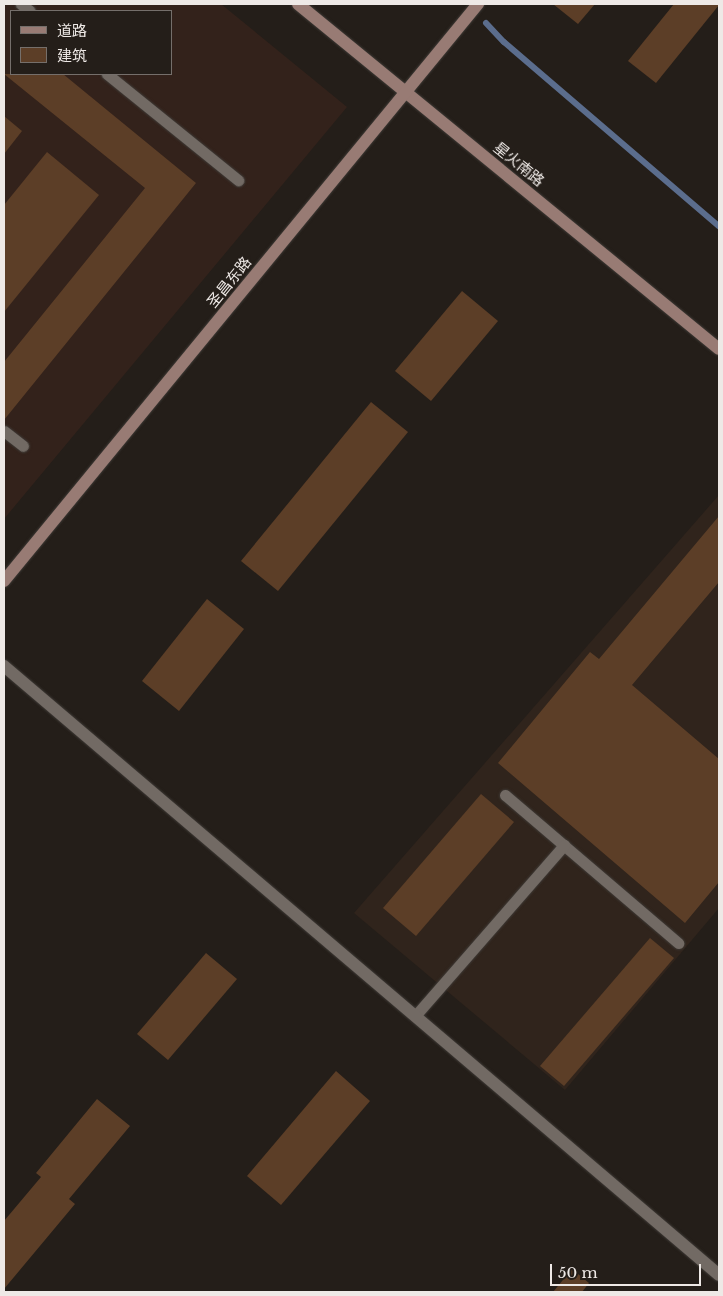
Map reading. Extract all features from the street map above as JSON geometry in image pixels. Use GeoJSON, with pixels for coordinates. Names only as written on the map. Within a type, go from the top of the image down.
{"type":"FeatureCollection","features":[{"type":"Feature","properties":{"kind":"street","name":"星火南路"},"geometry":{"type":"LineString","coordinates":[[298,4],[719,349]]}},
{"type":"Feature","properties":{"kind":"street","name":"圣昌东路"},"geometry":{"type":"LineString","coordinates":[[4,581],[478,4]]}},
{"type":"Feature","properties":{"kind":"street"},"geometry":{"type":"LineString","coordinates":[[4,666],[719,1275]]}},
{"type":"Feature","properties":{"kind":"lane"},"geometry":{"type":"LineString","coordinates":[[108,75],[238,180]]}},
{"type":"Feature","properties":{"kind":"lane"},"geometry":{"type":"LineString","coordinates":[[4,431],[23,446]]}},
{"type":"Feature","properties":{"kind":"lane"},"geometry":{"type":"LineString","coordinates":[[505,795],[678,942]]}},
{"type":"Feature","properties":{"kind":"lane"},"geometry":{"type":"LineString","coordinates":[[415,1016],[564,845]]}},
{"type":"Feature","properties":{"kind":"shaded area"},"geometry":{"type":"Polygon","coordinates":[[[4,4],[221,4],[347,107],[4,519],[4,4]]]}},
{"type":"Feature","properties":{"kind":"shaded area"},"geometry":{"type":"Polygon","coordinates":[[[719,495],[719,908],[565,1090],[354,913],[719,495]]]}},
{"type":"Feature","properties":{"kind":"building"},"geometry":{"type":"Polygon","coordinates":[[[553,4],[595,4],[578,24],[553,4]]]}},
{"type":"Feature","properties":{"kind":"building"},"geometry":{"type":"Polygon","coordinates":[[[674,4],[719,5],[656,83],[628,61],[674,4]]]}},
{"type":"Feature","properties":{"kind":"building"},"geometry":{"type":"Polygon","coordinates":[[[4,74],[64,75],[196,183],[4,420],[4,362],[145,188],[4,74]]]}},
{"type":"Feature","properties":{"kind":"building"},"geometry":{"type":"Polygon","coordinates":[[[4,116],[22,131],[4,154],[4,116]]]}},
{"type":"Feature","properties":{"kind":"building"},"geometry":{"type":"Polygon","coordinates":[[[47,152],[99,195],[4,312],[4,205],[47,152]]]}},
{"type":"Feature","properties":{"kind":"building"},"geometry":{"type":"Polygon","coordinates":[[[462,291],[498,321],[431,401],[395,371],[462,291]]]}},
{"type":"Feature","properties":{"kind":"building"},"geometry":{"type":"Polygon","coordinates":[[[371,402],[408,432],[278,591],[241,561],[371,402]]]}},
{"type":"Feature","properties":{"kind":"building"},"geometry":{"type":"Polygon","coordinates":[[[719,516],[719,582],[632,685],[719,759],[719,882],[685,923],[498,763],[590,652],[599,659],[719,516]]]}},
{"type":"Feature","properties":{"kind":"building"},"geometry":{"type":"Polygon","coordinates":[[[207,599],[244,629],[179,711],[142,681],[207,599]]]}},
{"type":"Feature","properties":{"kind":"building"},"geometry":{"type":"Polygon","coordinates":[[[481,794],[514,822],[416,936],[383,908],[481,794]]]}},
{"type":"Feature","properties":{"kind":"building"},"geometry":{"type":"Polygon","coordinates":[[[650,938],[674,958],[564,1086],[540,1066],[650,938]]]}},
{"type":"Feature","properties":{"kind":"building"},"geometry":{"type":"Polygon","coordinates":[[[206,953],[237,979],[168,1060],[137,1034],[206,953]]]}},
{"type":"Feature","properties":{"kind":"building"},"geometry":{"type":"Polygon","coordinates":[[[336,1071],[370,1101],[281,1205],[247,1176],[336,1071]]]}},
{"type":"Feature","properties":{"kind":"building"},"geometry":{"type":"Polygon","coordinates":[[[97,1099],[130,1126],[69,1199],[75,1204],[4,1289],[4,1221],[41,1177],[36,1173],[97,1099]]]}},
{"type":"Feature","properties":{"kind":"building"},"geometry":{"type":"Polygon","coordinates":[[[572,1269],[589,1283],[582,1292],[553,1292],[572,1269]]]}},
{"type":"Feature","properties":{"kind":"waterway"},"geometry":{"type":"LineString","coordinates":[[486,23],[504,42],[719,226]]}}]}
